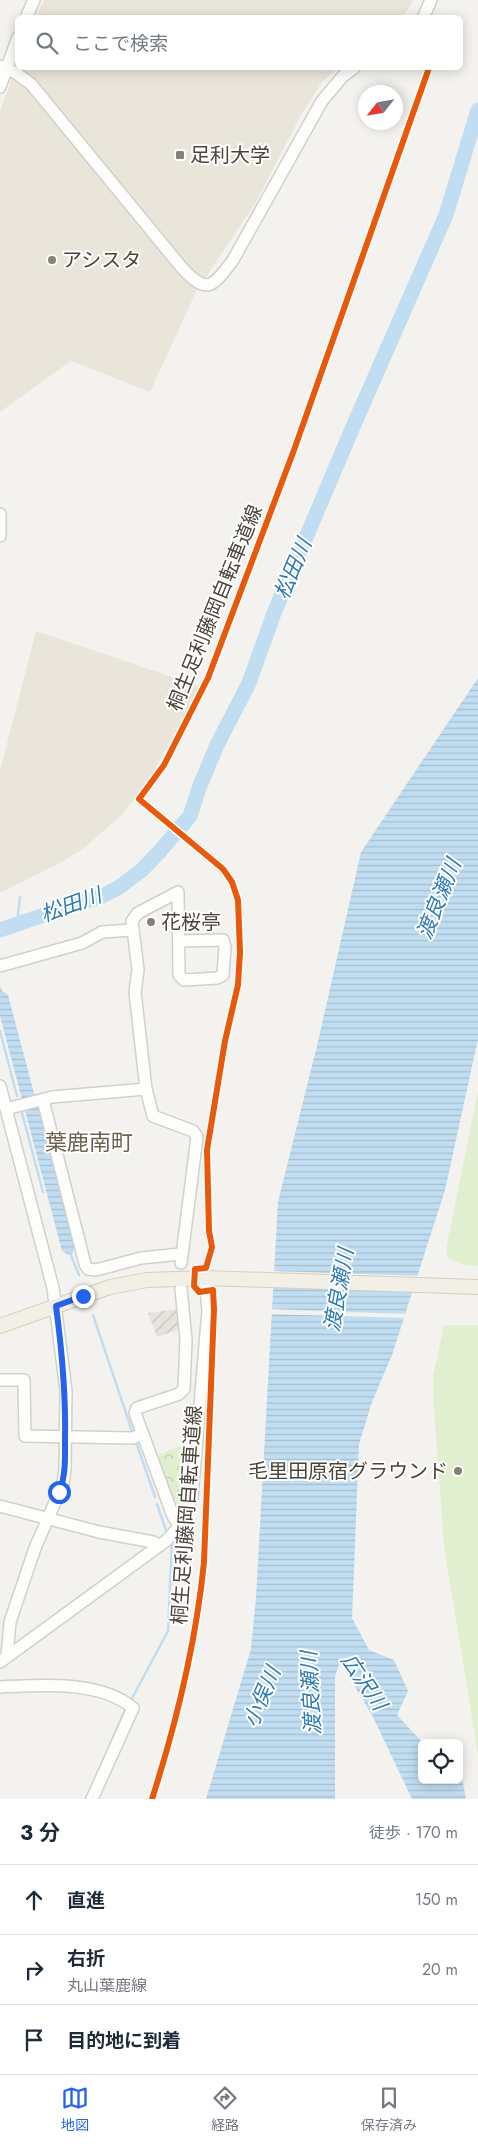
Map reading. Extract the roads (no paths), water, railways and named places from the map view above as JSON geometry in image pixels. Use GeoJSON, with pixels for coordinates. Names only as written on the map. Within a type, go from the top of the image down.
{"type":"FeatureCollection","features":[{"type":"Feature","properties":{"kind":"main road"},"geometry":{"type":"LineString","coordinates":[[0,1326],[110,1287],[147,1280],[211,1278],[478,1287]]}},
{"type":"Feature","properties":{"kind":"street"},"geometry":{"type":"LineString","coordinates":[[27,15],[34,0]]}},
{"type":"Feature","properties":{"kind":"street"},"geometry":{"type":"LineString","coordinates":[[424,15],[431,0]]}},
{"type":"Feature","properties":{"kind":"street"},"geometry":{"type":"LineString","coordinates":[[0,87],[3,67],[15,44]]}},
{"type":"Feature","properties":{"kind":"street"},"geometry":{"type":"LineString","coordinates":[[3,67],[23,78],[42,97],[182,268],[196,282],[202,285],[208,285],[219,279],[233,260],[322,101],[343,76],[351,70]]}},
{"type":"Feature","properties":{"kind":"street"},"geometry":{"type":"LineString","coordinates":[[0,514],[0,536]]}},
{"type":"Feature","properties":{"kind":"street"},"geometry":{"type":"LineString","coordinates":[[40,1100],[85,1264],[88,1269],[96,1270],[141,1258],[181,1259],[197,1137],[193,1131],[152,1116],[146,1089],[134,992],[138,970],[132,921],[138,913],[178,892],[179,975],[184,980],[217,978],[223,975],[225,947],[222,940],[179,941]]}},
{"type":"Feature","properties":{"kind":"street"},"geometry":{"type":"LineString","coordinates":[[0,966],[82,943],[102,932],[132,930]]}},
{"type":"Feature","properties":{"kind":"street"},"geometry":{"type":"LineString","coordinates":[[0,1086],[44,1250],[56,1306],[66,1391],[65,1469],[62,1484],[46,1519],[10,1622],[4,1659]]}},
{"type":"Feature","properties":{"kind":"street"},"geometry":{"type":"LineString","coordinates":[[6,1109],[52,1097],[146,1089]]}},
{"type":"Feature","properties":{"kind":"street"},"geometry":{"type":"LineString","coordinates":[[4,1659],[159,1546],[180,1527],[187,1515],[192,1496],[211,1278]]}},
{"type":"Feature","properties":{"kind":"street"},"geometry":{"type":"LineString","coordinates":[[180,1527],[173,1516],[135,1412],[137,1408],[179,1394],[184,1390],[186,1340],[181,1289]]}},
{"type":"Feature","properties":{"kind":"street"},"geometry":{"type":"LineString","coordinates":[[0,1380],[24,1380],[25,1436],[133,1438],[142,1434]]}},
{"type":"Feature","properties":{"kind":"street"},"geometry":{"type":"LineString","coordinates":[[0,1506],[117,1536],[153,1542],[159,1546]]}},
{"type":"Feature","properties":{"kind":"street"},"geometry":{"type":"LineString","coordinates":[[0,1687],[54,1684],[89,1689],[121,1700],[133,1708],[92,1799]]}},
{"type":"Feature","properties":{"kind":"water"},"geometry":{"type":"Polygon","coordinates":[[[478,678],[478,1039],[445,1190],[392,1355],[372,1402],[359,1444],[352,1618],[369,1650],[394,1660],[408,1691],[397,1715],[419,1739],[418,1784],[463,1783],[466,1799],[412,1799],[372,1715],[340,1662],[335,1676],[335,1799],[206,1799],[251,1649],[256,1598],[278,1202],[317,1046],[361,852],[478,678]]]}},
{"type":"Feature","properties":{"kind":"water"},"geometry":{"type":"Polygon","coordinates":[[[0,985],[2,991],[8,995],[75,1248],[71,1256],[62,1251],[0,1016],[0,985]]]}},
{"type":"Feature","properties":{"kind":"waterway","name":"松田川"},"geometry":{"type":"LineString","coordinates":[[0,930],[98,898],[118,888],[142,870],[190,816],[199,788],[217,745],[249,683],[274,613],[446,215],[478,110]]}},
{"type":"Feature","properties":{"kind":"waterway"},"geometry":{"type":"LineString","coordinates":[[17,923],[20,897]]}},
{"type":"Feature","properties":{"kind":"waterway"},"geometry":{"type":"LineString","coordinates":[[0,1031],[17,1096]]}},
{"type":"Feature","properties":{"kind":"waterway"},"geometry":{"type":"LineString","coordinates":[[22,1113],[43,1192]]}},
{"type":"Feature","properties":{"kind":"waterway"},"geometry":{"type":"LineString","coordinates":[[70,1253],[79,1275]]}},
{"type":"Feature","properties":{"kind":"waterway"},"geometry":{"type":"LineString","coordinates":[[93,1315],[132,1431]]}},
{"type":"Feature","properties":{"kind":"waterway"},"geometry":{"type":"LineString","coordinates":[[136,1442],[155,1497]]}},
{"type":"Feature","properties":{"kind":"waterway"},"geometry":{"type":"LineString","coordinates":[[157,1504],[167,1533]]}},
{"type":"Feature","properties":{"kind":"waterway"},"geometry":{"type":"LineString","coordinates":[[130,1702],[168,1631],[172,1543]]}},
{"type":"Feature","properties":{"kind":"waterway"},"geometry":{"type":"LineString","coordinates":[[90,1791],[126,1708]]}},
{"type":"Feature","properties":{"kind":"place","name":"足利大学"},"geometry":{"type":"Point","coordinates":[180,155]}},
{"type":"Feature","properties":{"kind":"place","name":"アシスタ"},"geometry":{"type":"Point","coordinates":[52,260]}},
{"type":"Feature","properties":{"kind":"place","name":"花桜亭"},"geometry":{"type":"Point","coordinates":[151,922]}},
{"type":"Feature","properties":{"kind":"place","name":"毛里田原宿グラウンド"},"geometry":{"type":"Point","coordinates":[458,1471]}},
{"type":"Feature","properties":{"kind":"district","name":"葉鹿南町"},"geometry":{"type":"Point","coordinates":[89,1142]}},
{"type":"Feature","properties":{"kind":"water label","name":"渡良瀬川"},"geometry":{"type":"Point","coordinates":[439,899]}},
{"type":"Feature","properties":{"kind":"water label","name":"渡良瀬川"},"geometry":{"type":"Point","coordinates":[339,1290]}},
{"type":"Feature","properties":{"kind":"water label","name":"広沢川"},"geometry":{"type":"Point","coordinates":[364,1682]}},
{"type":"Feature","properties":{"kind":"water label","name":"渡良瀬川"},"geometry":{"type":"Point","coordinates":[311,1693]}},
{"type":"Feature","properties":{"kind":"water label","name":"小俣川"},"geometry":{"type":"Point","coordinates":[262,1697]}}]}
